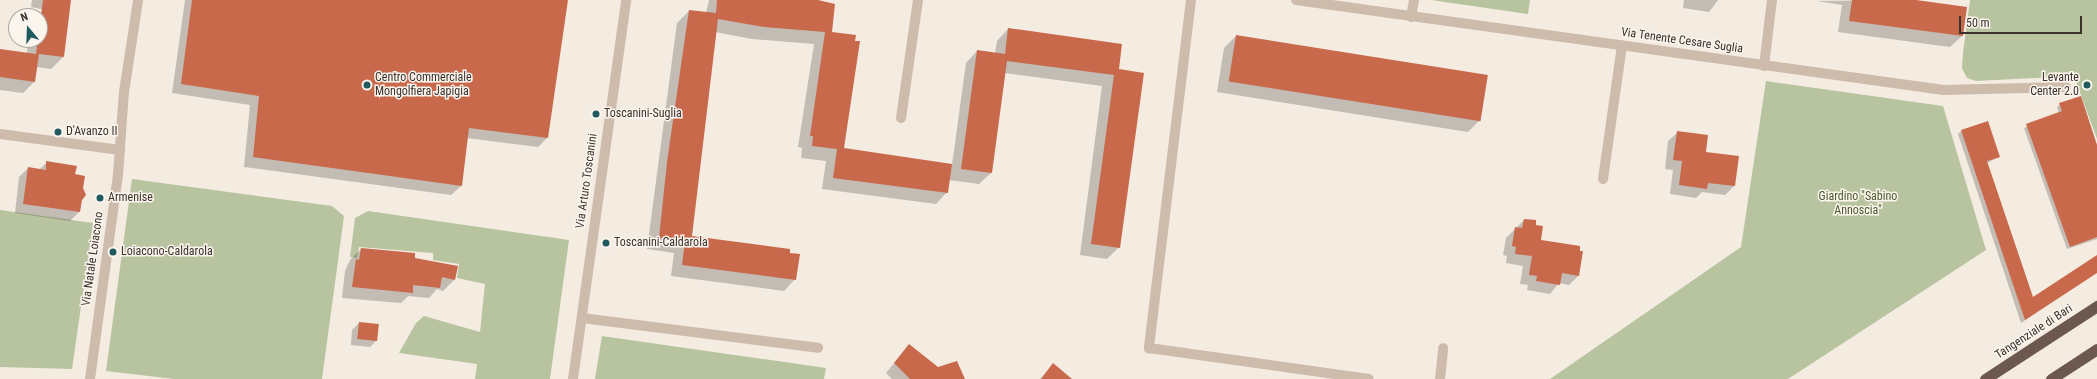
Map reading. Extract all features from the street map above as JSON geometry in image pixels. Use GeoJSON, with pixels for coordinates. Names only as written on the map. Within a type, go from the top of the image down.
{"type":"FeatureCollection","features":[{"type":"Feature","properties":{"kind":"highway","name":"Tangenziale di Bari"},"geometry":{"type":"LineString","coordinates":[[1985,379],[2097,306]]}},
{"type":"Feature","properties":{"kind":"highway"},"geometry":{"type":"LineString","coordinates":[[2051,379],[2097,349]]}},
{"type":"Feature","properties":{"kind":"street","name":"Via Natale Loiacono"},"geometry":{"type":"LineString","coordinates":[[90,379],[120,150],[124,92],[138,0]]}},
{"type":"Feature","properties":{"kind":"street","name":"Via Arturo Toscanini"},"geometry":{"type":"LineString","coordinates":[[573,379],[626,0]]}},
{"type":"Feature","properties":{"kind":"street"},"geometry":{"type":"LineString","coordinates":[[901,118],[918,0]]}},
{"type":"Feature","properties":{"kind":"street"},"geometry":{"type":"LineString","coordinates":[[1191,0],[1149,348],[1369,379]]}},
{"type":"Feature","properties":{"kind":"street","name":"Via Tenente Cesare Suglia"},"geometry":{"type":"LineString","coordinates":[[1296,0],[1944,90],[2066,87]]}},
{"type":"Feature","properties":{"kind":"street"},"geometry":{"type":"LineString","coordinates":[[1411,17],[1414,0]]}},
{"type":"Feature","properties":{"kind":"street"},"geometry":{"type":"LineString","coordinates":[[1764,66],[1772,0]]}},
{"type":"Feature","properties":{"kind":"street"},"geometry":{"type":"LineString","coordinates":[[1603,179],[1622,45]]}},
{"type":"Feature","properties":{"kind":"street"},"geometry":{"type":"LineString","coordinates":[[0,134],[120,150]]}},
{"type":"Feature","properties":{"kind":"street"},"geometry":{"type":"LineString","coordinates":[[582,318],[818,348]]}},
{"type":"Feature","properties":{"kind":"street"},"geometry":{"type":"LineString","coordinates":[[1440,379],[1443,348]]}},
{"type":"Feature","properties":{"kind":"green space"},"geometry":{"type":"Polygon","coordinates":[[[1431,0],[1530,0],[1528,14],[1431,0]]]}},
{"type":"Feature","properties":{"kind":"green space"},"geometry":{"type":"Polygon","coordinates":[[[1970,0],[2097,0],[2097,139],[2074,76],[1976,81],[1967,78],[1962,68],[1970,0]]]}},
{"type":"Feature","properties":{"kind":"green space","name":"Giardino \"Sabino Annoscia\""},"geometry":{"type":"Polygon","coordinates":[[[1766,81],[1943,106],[1986,250],[1788,379],[1550,379],[1741,247],[1766,81]]]}},
{"type":"Feature","properties":{"kind":"green space"},"geometry":{"type":"Polygon","coordinates":[[[132,179],[332,206],[344,216],[322,379],[174,379],[106,371],[132,179]]]}},
{"type":"Feature","properties":{"kind":"green space"},"geometry":{"type":"Polygon","coordinates":[[[0,210],[93,223],[72,369],[0,367],[0,210]]]}},
{"type":"Feature","properties":{"kind":"green space"},"geometry":{"type":"Polygon","coordinates":[[[368,211],[569,240],[550,379],[475,379],[477,364],[399,353],[416,323],[424,316],[480,332],[485,284],[457,278],[459,264],[433,260],[433,253],[359,247],[357,258],[350,257],[355,218],[368,211]]]}},
{"type":"Feature","properties":{"kind":"green space"},"geometry":{"type":"Polygon","coordinates":[[[602,336],[826,368],[824,379],[595,379],[602,336]]]}},
{"type":"Feature","properties":{"kind":"building"},"geometry":{"type":"Polygon","coordinates":[[[43,0],[71,0],[64,57],[39,54],[35,82],[0,77],[0,49],[36,54],[37,48],[48,48],[48,8],[42,8],[43,0]]]}},
{"type":"Feature","properties":{"kind":"building","name":"Centro Commerciale Mongolfiera Japigia"},"geometry":{"type":"Polygon","coordinates":[[[192,0],[568,0],[548,138],[469,128],[462,186],[253,157],[259,96],[181,84],[192,0]]]}},
{"type":"Feature","properties":{"kind":"building"},"geometry":{"type":"Polygon","coordinates":[[[717,0],[818,0],[835,4],[832,32],[856,35],[855,41],[860,41],[844,148],[952,164],[948,193],[833,178],[837,149],[812,146],[813,136],[810,136],[825,32],[764,27],[718,19],[692,236],[790,249],[790,253],[800,254],[796,280],[682,265],[685,241],[659,238],[667,162],[689,10],[716,13],[717,0]]]}},
{"type":"Feature","properties":{"kind":"building"},"geometry":{"type":"Polygon","coordinates":[[[1852,0],[1916,0],[1967,7],[1963,36],[1849,21],[1852,0]]]}},
{"type":"Feature","properties":{"kind":"building"},"geometry":{"type":"Polygon","coordinates":[[[1008,28],[1122,44],[1119,69],[1144,73],[1120,248],[1091,244],[1114,75],[1007,61],[992,173],[961,169],[977,50],[1005,54],[1008,28]]]}},
{"type":"Feature","properties":{"kind":"building"},"geometry":{"type":"Polygon","coordinates":[[[1236,35],[1488,75],[1481,121],[1229,81],[1236,35]]]}},
{"type":"Feature","properties":{"kind":"building"},"geometry":{"type":"Polygon","coordinates":[[[2081,96],[2097,145],[2097,237],[2070,247],[2026,124],[2062,111],[2059,103],[2081,96]]]}},
{"type":"Feature","properties":{"kind":"building"},"geometry":{"type":"Polygon","coordinates":[[[1988,121],[2000,157],[1987,161],[2033,297],[2097,255],[2097,273],[2025,320],[1961,130],[1988,121]]]}},
{"type":"Feature","properties":{"kind":"building"},"geometry":{"type":"Polygon","coordinates":[[[1677,131],[1708,135],[1706,152],[1739,156],[1735,186],[1708,183],[1707,189],[1679,185],[1682,161],[1673,160],[1677,131]]]}},
{"type":"Feature","properties":{"kind":"building"},"geometry":{"type":"Polygon","coordinates":[[[46,161],[77,166],[75,174],[85,176],[83,188],[86,195],[82,200],[80,212],[23,204],[28,167],[46,170],[46,161]]]}},
{"type":"Feature","properties":{"kind":"building"},"geometry":{"type":"Polygon","coordinates":[[[1524,219],[1536,220],[1536,225],[1543,226],[1541,240],[1580,246],[1580,251],[1583,251],[1579,276],[1562,273],[1560,285],[1536,281],[1537,276],[1529,275],[1532,256],[1515,254],[1516,247],[1512,246],[1515,227],[1522,228],[1524,219]]]}},
{"type":"Feature","properties":{"kind":"building"},"geometry":{"type":"Polygon","coordinates":[[[361,248],[415,253],[415,258],[458,266],[455,280],[442,277],[440,288],[413,285],[413,293],[352,287],[356,259],[359,260],[361,248]]]}},
{"type":"Feature","properties":{"kind":"building"},"geometry":{"type":"Polygon","coordinates":[[[359,322],[379,324],[377,341],[357,339],[359,322]]]}},
{"type":"Feature","properties":{"kind":"building"},"geometry":{"type":"Polygon","coordinates":[[[909,344],[938,367],[957,361],[965,379],[910,379],[894,363],[909,344]]]}},
{"type":"Feature","properties":{"kind":"building"},"geometry":{"type":"Polygon","coordinates":[[[1053,363],[1072,379],[1041,379],[1053,363]]]}},
{"type":"Feature","properties":{"kind":"place","name":"Centro Commerciale Mongolfiera Japigia"},"geometry":{"type":"Point","coordinates":[367,85]}},
{"type":"Feature","properties":{"kind":"place","name":"Levante Center 2.0"},"geometry":{"type":"Point","coordinates":[2087,85]}},
{"type":"Feature","properties":{"kind":"place","name":"Toscanini-Suglia"},"geometry":{"type":"Point","coordinates":[596,114]}},
{"type":"Feature","properties":{"kind":"place","name":"D'Avanzo II"},"geometry":{"type":"Point","coordinates":[58,132]}},
{"type":"Feature","properties":{"kind":"place","name":"Armenise"},"geometry":{"type":"Point","coordinates":[100,198]}},
{"type":"Feature","properties":{"kind":"place","name":"Toscanini-Caldarola"},"geometry":{"type":"Point","coordinates":[606,243]}},
{"type":"Feature","properties":{"kind":"place","name":"Loiacono-Caldarola"},"geometry":{"type":"Point","coordinates":[113,252]}}]}
